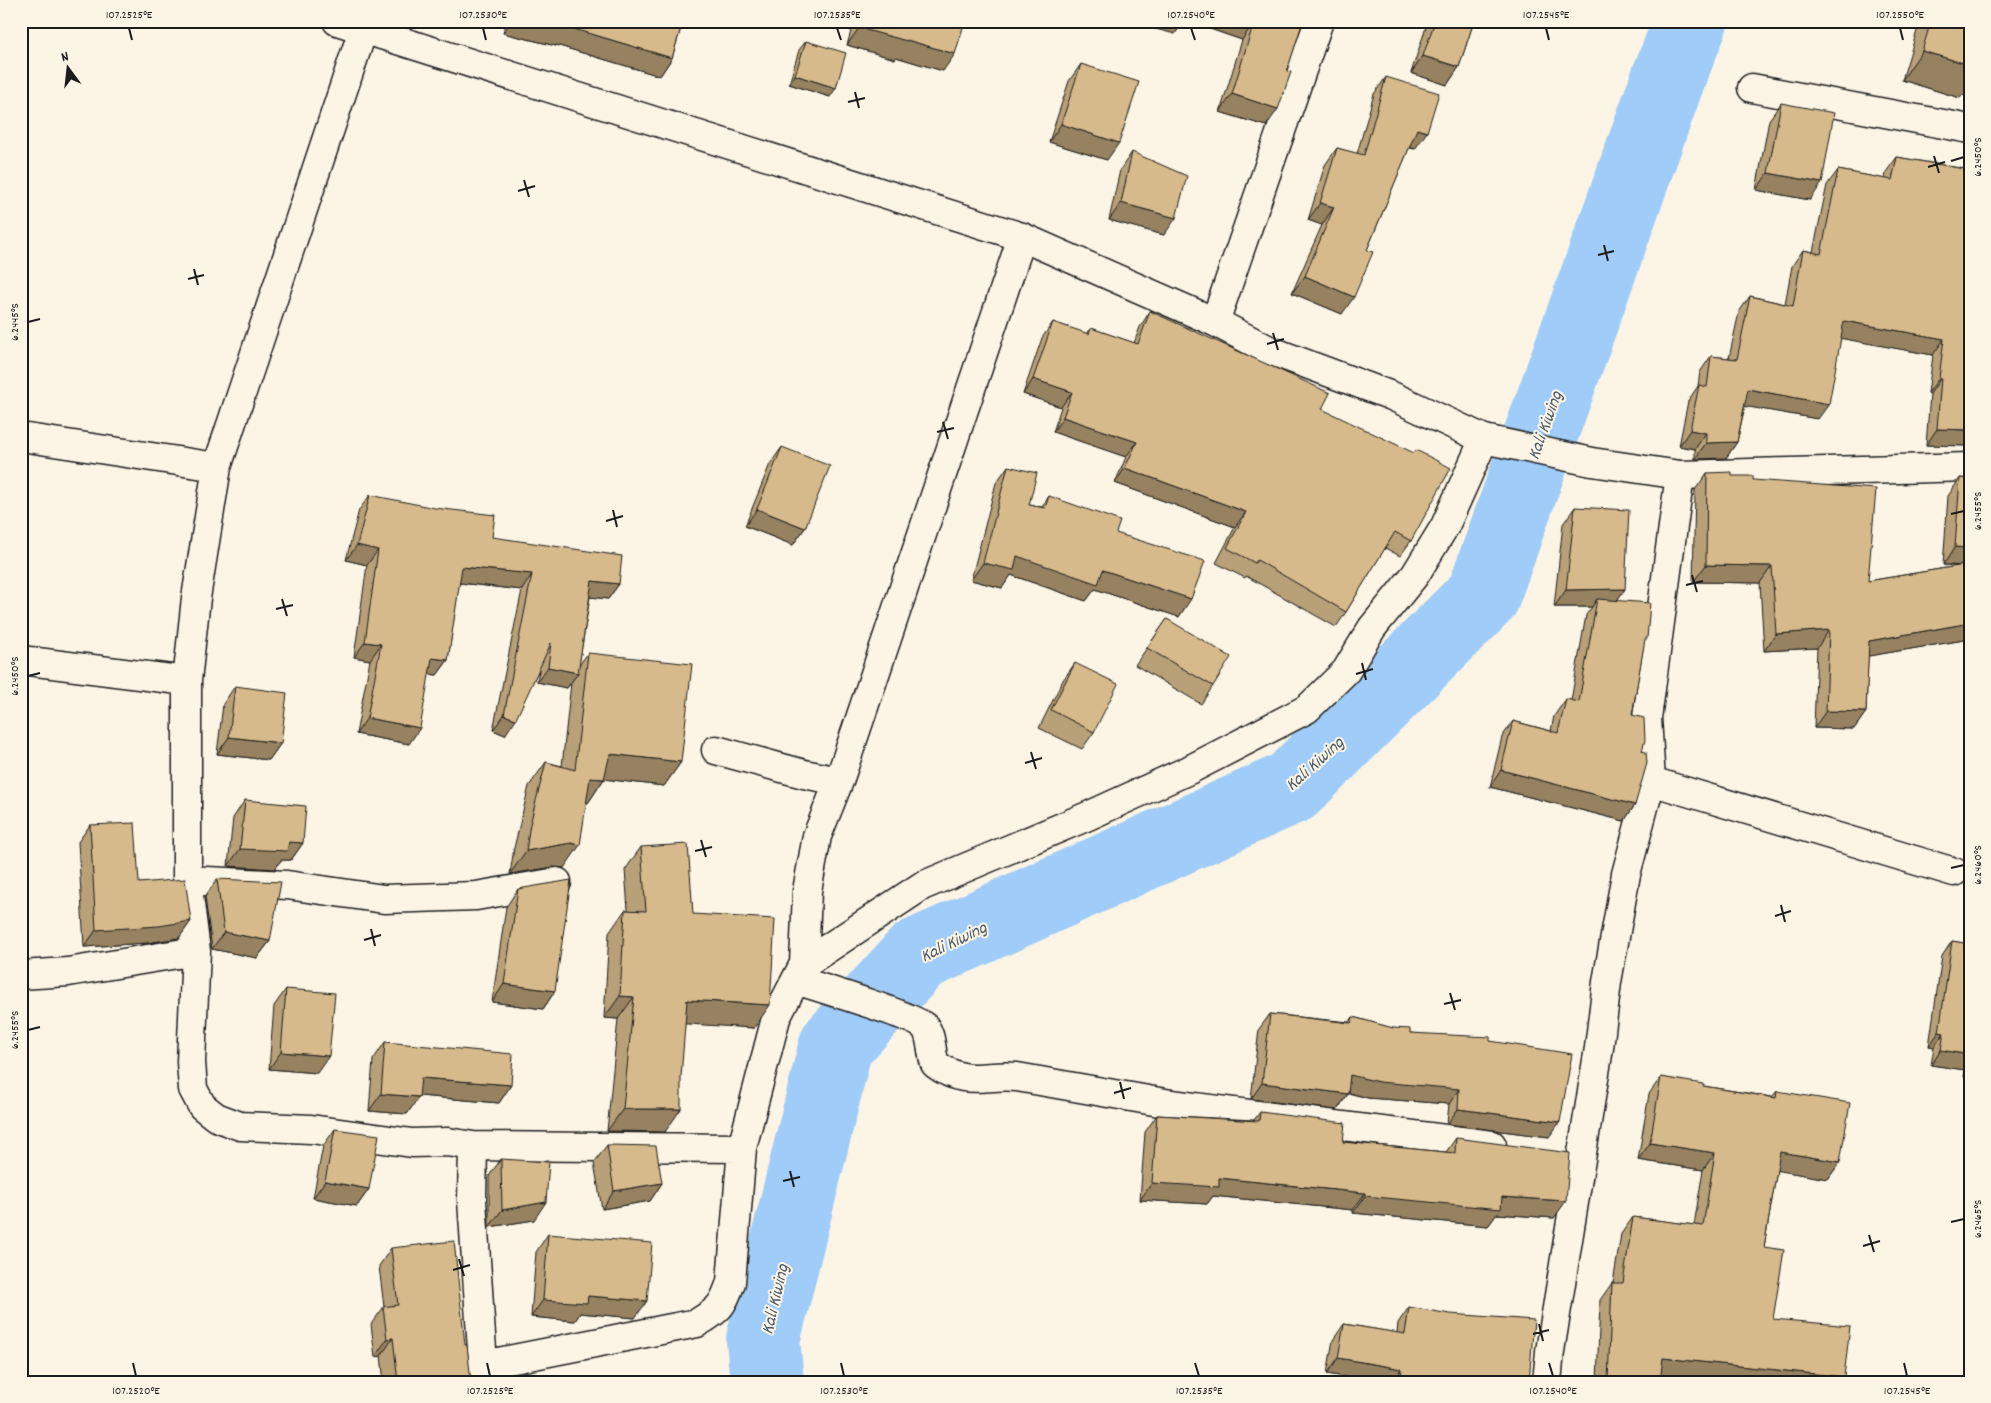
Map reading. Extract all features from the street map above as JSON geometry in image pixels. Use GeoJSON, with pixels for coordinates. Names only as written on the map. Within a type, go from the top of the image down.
{"type":"FeatureCollection","features":[{"type":"Feature","properties":{"kind":"street"},"geometry":{"type":"LineString","coordinates":[[337,21],[365,26],[1022,237],[1215,322],[1269,350],[1392,396],[1490,440],[1592,462],[1680,475],[1970,467]]}},
{"type":"Feature","properties":{"kind":"street"},"geometry":{"type":"LineString","coordinates":[[1215,322],[1319,21]]}},
{"type":"Feature","properties":{"kind":"street"},"geometry":{"type":"LineString","coordinates":[[365,26],[217,467],[196,598],[187,681],[187,880],[196,951],[191,1062],[193,1089],[202,1106],[216,1117],[240,1126],[311,1129],[412,1143],[448,1142],[473,1146],[742,1148]]}},
{"type":"Feature","properties":{"kind":"street"},"geometry":{"type":"LineString","coordinates":[[1752,88],[1970,129]]}},
{"type":"Feature","properties":{"kind":"street"},"geometry":{"type":"LineString","coordinates":[[806,977],[807,891],[817,836],[839,781],[1022,237]]}},
{"type":"Feature","properties":{"kind":"street"},"geometry":{"type":"LineString","coordinates":[[21,437],[217,467]]}},
{"type":"Feature","properties":{"kind":"street"},"geometry":{"type":"LineString","coordinates":[[473,1146],[472,1200],[485,1373],[697,1322],[714,1313],[724,1302],[731,1282],[742,1148],[776,1018],[806,977],[922,886],[1088,816],[1181,774],[1307,709],[1346,671],[1372,628],[1415,574],[1445,526],[1490,440]]}},
{"type":"Feature","properties":{"kind":"street"},"geometry":{"type":"LineString","coordinates":[[1547,1382],[1571,1155],[1599,1048],[1607,982],[1626,874],[1651,781],[1647,718],[1680,475]]}},
{"type":"Feature","properties":{"kind":"street"},"geometry":{"type":"LineString","coordinates":[[21,660],[187,681]]}},
{"type":"Feature","properties":{"kind":"street"},"geometry":{"type":"LineString","coordinates":[[716,750],[804,774],[839,781]]}},
{"type":"Feature","properties":{"kind":"street"},"geometry":{"type":"LineString","coordinates":[[1651,781],[1954,872]]}},
{"type":"Feature","properties":{"kind":"street"},"geometry":{"type":"LineString","coordinates":[[187,880],[287,885],[384,899],[476,896],[557,882]]}},
{"type":"Feature","properties":{"kind":"street"},"geometry":{"type":"LineString","coordinates":[[21,975],[68,972],[196,951]]}},
{"type":"Feature","properties":{"kind":"street"},"geometry":{"type":"LineString","coordinates":[[806,977],[907,1018],[924,1027],[929,1036],[935,1064],[958,1077],[973,1080],[1002,1076],[1017,1077],[1171,1104],[1512,1148]]}},
{"type":"Feature","properties":{"kind":"building"},"geometry":{"type":"Polygon","coordinates":[[[538,21],[683,21],[672,58],[568,27],[568,29],[538,21]]]}},
{"type":"Feature","properties":{"kind":"building"},"geometry":{"type":"Polygon","coordinates":[[[861,21],[965,21],[955,54],[859,28],[861,21]]]}},
{"type":"Feature","properties":{"kind":"building"},"geometry":{"type":"Polygon","coordinates":[[[1251,21],[1303,21],[1287,71],[1291,72],[1278,109],[1232,94],[1254,22],[1251,21]]]}},
{"type":"Feature","properties":{"kind":"building"},"geometry":{"type":"Polygon","coordinates":[[[1435,21],[1474,21],[1459,67],[1423,56],[1435,21]]]}},
{"type":"Feature","properties":{"kind":"building"},"geometry":{"type":"Polygon","coordinates":[[[1931,21],[1970,21],[1970,65],[1922,51],[1931,21]]]}},
{"type":"Feature","properties":{"kind":"building"},"geometry":{"type":"Polygon","coordinates":[[[806,41],[846,53],[836,88],[795,75],[806,41]]]}},
{"type":"Feature","properties":{"kind":"building"},"geometry":{"type":"Polygon","coordinates":[[[1081,64],[1139,82],[1119,143],[1061,124],[1081,64]]]}},
{"type":"Feature","properties":{"kind":"building"},"geometry":{"type":"Polygon","coordinates":[[[1386,77],[1439,93],[1427,132],[1417,129],[1367,250],[1373,252],[1354,297],[1305,276],[1334,207],[1320,203],[1337,148],[1364,155],[1386,77]]]}},
{"type":"Feature","properties":{"kind":"building"},"geometry":{"type":"Polygon","coordinates":[[[1781,103],[1834,113],[1822,183],[1768,173],[1781,103]]]}},
{"type":"Feature","properties":{"kind":"building"},"geometry":{"type":"Polygon","coordinates":[[[1132,152],[1187,176],[1176,218],[1121,203],[1132,152]]]}},
{"type":"Feature","properties":{"kind":"building"},"geometry":{"type":"Polygon","coordinates":[[[1897,157],[1970,170],[1970,430],[1937,429],[1941,378],[1939,378],[1944,339],[1844,321],[1829,404],[1748,389],[1737,442],[1706,443],[1706,433],[1690,430],[1699,385],[1707,387],[1711,356],[1737,359],[1750,296],[1793,306],[1803,250],[1821,254],[1838,170],[1892,180],[1897,157]]]}},
{"type":"Feature","properties":{"kind":"building"},"geometry":{"type":"Polygon","coordinates":[[[1150,311],[1330,393],[1322,409],[1414,453],[1416,450],[1451,468],[1411,541],[1395,532],[1346,612],[1257,560],[1255,563],[1227,548],[1246,512],[1125,468],[1137,442],[1063,417],[1072,392],[1033,379],[1053,322],[1089,334],[1091,328],[1138,344],[1150,311]]]}},
{"type":"Feature","properties":{"kind":"building"},"geometry":{"type":"Polygon","coordinates":[[[782,447],[830,466],[805,528],[757,509],[782,447]]]}},
{"type":"Feature","properties":{"kind":"building"},"geometry":{"type":"Polygon","coordinates":[[[1008,466],[1037,473],[1029,505],[1045,508],[1049,496],[1120,521],[1116,533],[1205,561],[1191,599],[1103,570],[1098,584],[1017,556],[1014,570],[983,563],[1008,466]]]}},
{"type":"Feature","properties":{"kind":"building"},"geometry":{"type":"Polygon","coordinates":[[[1732,472],[1732,476],[1753,476],[1753,480],[1876,489],[1868,581],[1970,564],[1970,623],[1869,641],[1866,712],[1826,711],[1829,630],[1776,634],[1772,566],[1706,565],[1707,473],[1732,472]]]}},
{"type":"Feature","properties":{"kind":"building"},"geometry":{"type":"Polygon","coordinates":[[[1960,478],[1970,479],[1970,548],[1955,547],[1960,478]]]}},
{"type":"Feature","properties":{"kind":"building"},"geometry":{"type":"Polygon","coordinates":[[[370,495],[435,508],[495,515],[492,537],[622,556],[619,584],[592,581],[578,673],[548,667],[551,643],[516,719],[504,715],[532,574],[462,567],[448,660],[432,658],[420,728],[367,718],[381,644],[365,642],[378,550],[357,545],[370,495]]]}},
{"type":"Feature","properties":{"kind":"building"},"geometry":{"type":"Polygon","coordinates":[[[1575,507],[1629,510],[1625,589],[1566,590],[1575,507]]]}},
{"type":"Feature","properties":{"kind":"building"},"geometry":{"type":"Polygon","coordinates":[[[1597,599],[1650,603],[1647,639],[1645,639],[1632,715],[1644,718],[1645,740],[1642,751],[1646,752],[1647,763],[1635,805],[1501,770],[1513,721],[1558,733],[1566,699],[1579,702],[1597,599]]]}},
{"type":"Feature","properties":{"kind":"building"},"geometry":{"type":"Polygon","coordinates":[[[1167,619],[1231,657],[1213,686],[1147,648],[1167,619]]]}},
{"type":"Feature","properties":{"kind":"building"},"geometry":{"type":"Polygon","coordinates":[[[588,653],[692,664],[681,762],[610,754],[604,779],[590,778],[580,845],[571,843],[526,851],[530,824],[546,762],[575,770],[588,653]]]}},
{"type":"Feature","properties":{"kind":"building"},"geometry":{"type":"Polygon","coordinates":[[[1075,663],[1118,684],[1094,732],[1051,710],[1075,663]]]}},
{"type":"Feature","properties":{"kind":"building"},"geometry":{"type":"Polygon","coordinates":[[[235,686],[287,693],[281,743],[229,737],[235,686]]]}},
{"type":"Feature","properties":{"kind":"building"},"geometry":{"type":"Polygon","coordinates":[[[245,800],[306,806],[303,843],[289,842],[287,851],[240,849],[245,800]]]}},
{"type":"Feature","properties":{"kind":"building"},"geometry":{"type":"Polygon","coordinates":[[[135,823],[139,883],[185,879],[191,921],[159,926],[96,930],[90,825],[135,823]]]}},
{"type":"Feature","properties":{"kind":"building"},"geometry":{"type":"Polygon","coordinates":[[[688,844],[693,914],[775,919],[770,1005],[687,1000],[681,1077],[681,1109],[623,1109],[634,997],[620,996],[625,910],[646,911],[641,847],[688,844]]]}},
{"type":"Feature","properties":{"kind":"building"},"geometry":{"type":"Polygon","coordinates":[[[217,879],[281,882],[270,941],[224,932],[217,879]]]}},
{"type":"Feature","properties":{"kind":"building"},"geometry":{"type":"Polygon","coordinates":[[[571,880],[555,991],[504,984],[518,889],[571,880]]]}},
{"type":"Feature","properties":{"kind":"building"},"geometry":{"type":"Polygon","coordinates":[[[1952,941],[1970,944],[1970,1055],[1941,1050],[1944,1033],[1939,1032],[1952,941]]]}},
{"type":"Feature","properties":{"kind":"building"},"geometry":{"type":"Polygon","coordinates":[[[286,989],[335,993],[329,1056],[281,1052],[286,989]]]}},
{"type":"Feature","properties":{"kind":"building"},"geometry":{"type":"Polygon","coordinates":[[[1270,1014],[1351,1023],[1353,1017],[1393,1028],[1410,1029],[1410,1033],[1490,1037],[1490,1041],[1572,1054],[1560,1122],[1458,1109],[1459,1089],[1379,1082],[1350,1075],[1348,1094],[1262,1083],[1270,1014]]]}},
{"type":"Feature","properties":{"kind":"building"},"geometry":{"type":"Polygon","coordinates":[[[385,1042],[513,1054],[511,1085],[421,1078],[419,1097],[381,1094],[385,1042]]]}},
{"type":"Feature","properties":{"kind":"building"},"geometry":{"type":"Polygon","coordinates":[[[1661,1077],[1776,1098],[1777,1091],[1850,1103],[1840,1162],[1780,1152],[1764,1247],[1784,1250],[1773,1319],[1850,1326],[1844,1377],[1663,1358],[1660,1382],[1608,1381],[1612,1283],[1623,1283],[1633,1217],[1703,1226],[1715,1153],[1650,1143],[1661,1077]]]}},
{"type":"Feature","properties":{"kind":"building"},"geometry":{"type":"Polygon","coordinates":[[[1260,1112],[1345,1123],[1343,1142],[1455,1153],[1456,1138],[1570,1153],[1566,1201],[1502,1197],[1501,1209],[1365,1196],[1365,1193],[1219,1178],[1219,1187],[1152,1183],[1157,1115],[1259,1121],[1260,1112]]]}},
{"type":"Feature","properties":{"kind":"building"},"geometry":{"type":"Polygon","coordinates":[[[335,1129],[379,1135],[369,1189],[325,1181],[335,1129]]]}},
{"type":"Feature","properties":{"kind":"building"},"geometry":{"type":"Polygon","coordinates":[[[607,1145],[656,1146],[662,1183],[614,1191],[607,1145]]]}},
{"type":"Feature","properties":{"kind":"building"},"geometry":{"type":"Polygon","coordinates":[[[501,1159],[549,1162],[546,1202],[502,1210],[501,1159]]]}},
{"type":"Feature","properties":{"kind":"building"},"geometry":{"type":"Polygon","coordinates":[[[548,1234],[652,1243],[647,1301],[588,1296],[587,1303],[543,1300],[548,1234]]]}},
{"type":"Feature","properties":{"kind":"building"},"geometry":{"type":"Polygon","coordinates":[[[454,1241],[465,1345],[467,1345],[471,1382],[398,1382],[393,1338],[387,1339],[383,1307],[398,1305],[391,1248],[454,1241]]]}},
{"type":"Feature","properties":{"kind":"building"},"geometry":{"type":"Polygon","coordinates":[[[1409,1307],[1450,1314],[1534,1320],[1529,1382],[1400,1382],[1402,1369],[1338,1358],[1344,1324],[1405,1334],[1409,1307]]]}},
{"type":"Feature","properties":{"kind":"waterway","name":"Kali Kiwing"},"geometry":{"type":"LineString","coordinates":[[767,1382],[763,1340],[836,1045],[918,955],[1292,787],[1483,596],[1668,79],[1691,21]]}}]}
